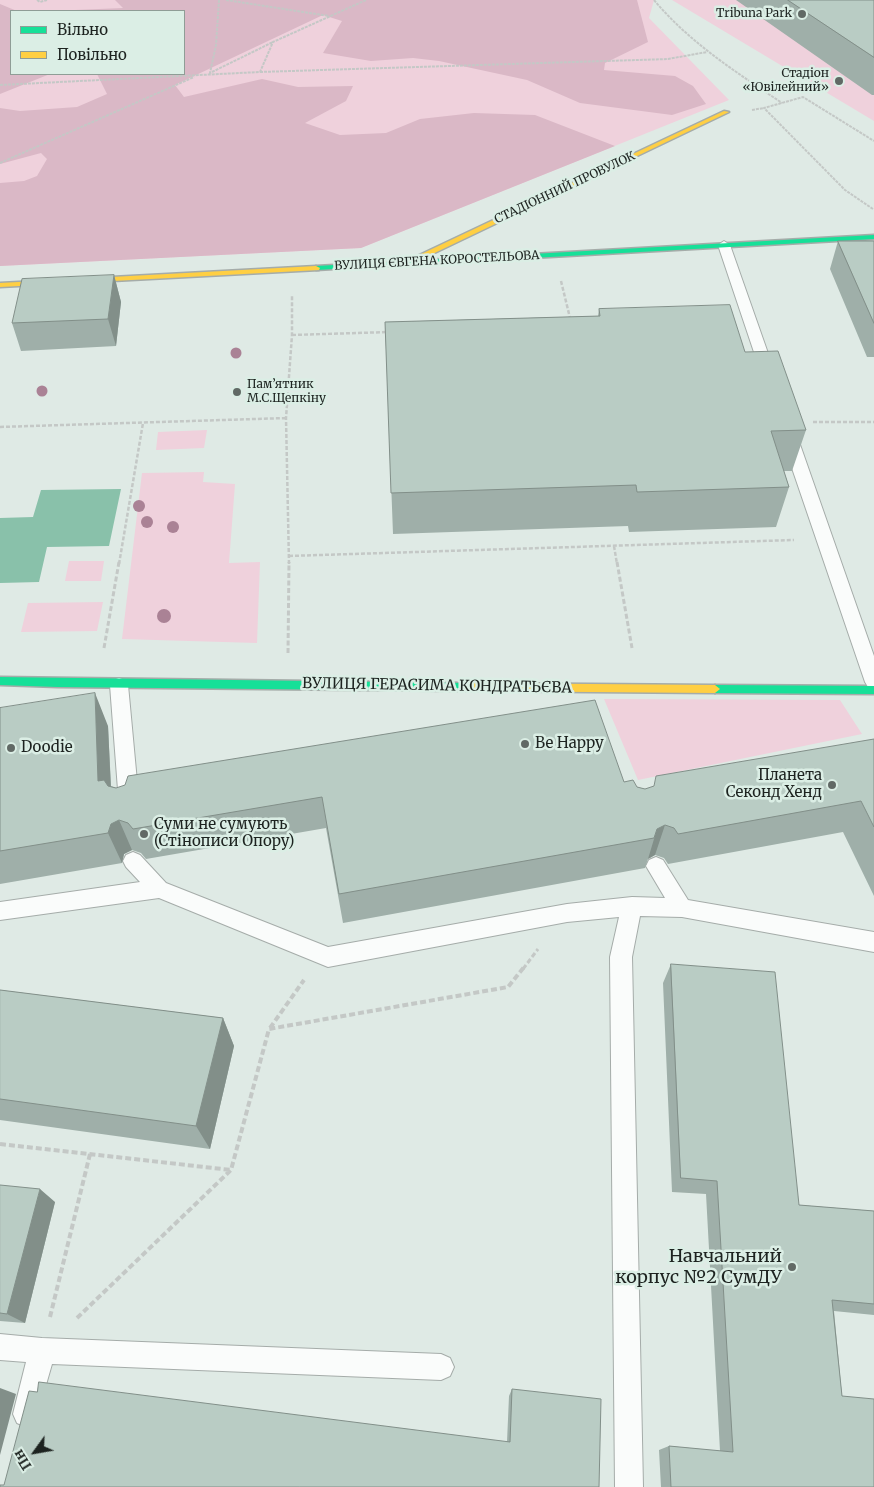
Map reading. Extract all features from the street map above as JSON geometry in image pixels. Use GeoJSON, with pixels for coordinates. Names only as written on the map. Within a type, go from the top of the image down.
{"type":"FeatureCollection","features":[{"type":"Feature","properties":{"kind":"street","name":"СТАДІОННИЙ ПРОВУЛОК"},"geometry":{"type":"LineString","coordinates":[[403,263],[426,254],[726,112]]}},
{"type":"Feature","properties":{"kind":"street","name":"ВУЛИЦЯ ЄВГЕНА КОРОСТЕЛЬОВА"},"geometry":{"type":"LineString","coordinates":[[0,285],[874,237]]}},
{"type":"Feature","properties":{"kind":"street","name":"ВУЛИЦЯ ГЕРАСИМА КОНДРАТЬЄВА"},"geometry":{"type":"LineString","coordinates":[[0,681],[119,685],[288,684],[582,689],[874,690]]}},
{"type":"Feature","properties":{"kind":"lane"},"geometry":{"type":"LineString","coordinates":[[724,245],[775,395]]}},
{"type":"Feature","properties":{"kind":"lane"},"geometry":{"type":"LineString","coordinates":[[784,422],[874,682]]}},
{"type":"Feature","properties":{"kind":"lane"},"geometry":{"type":"LineString","coordinates":[[119,685],[129,810]]}},
{"type":"Feature","properties":{"kind":"lane"},"geometry":{"type":"LineString","coordinates":[[582,689],[590,706]]}},
{"type":"Feature","properties":{"kind":"lane"},"geometry":{"type":"LineString","coordinates":[[133,861],[159,889],[328,957],[567,913],[632,906],[682,908],[874,942]]}},
{"type":"Feature","properties":{"kind":"lane"},"geometry":{"type":"LineString","coordinates":[[656,866],[682,908]]}},
{"type":"Feature","properties":{"kind":"lane"},"geometry":{"type":"LineString","coordinates":[[0,911],[159,889]]}},
{"type":"Feature","properties":{"kind":"lane"},"geometry":{"type":"LineString","coordinates":[[629,1487],[621,957],[632,906]]}},
{"type":"Feature","properties":{"kind":"lane"},"geometry":{"type":"LineString","coordinates":[[0,1347],[42,1352],[440,1367]]}},
{"type":"Feature","properties":{"kind":"lane"},"geometry":{"type":"LineString","coordinates":[[19,1439],[42,1352]]}},
{"type":"Feature","properties":{"kind":"path"},"geometry":{"type":"LineString","coordinates":[[37,0],[40,2],[47,0]]}},
{"type":"Feature","properties":{"kind":"path"},"geometry":{"type":"LineString","coordinates":[[210,73],[216,45],[219,0]]}},
{"type":"Feature","properties":{"kind":"path"},"geometry":{"type":"LineString","coordinates":[[226,0],[330,16]]}},
{"type":"Feature","properties":{"kind":"path"},"geometry":{"type":"LineString","coordinates":[[210,73],[366,0]]}},
{"type":"Feature","properties":{"kind":"path"},"geometry":{"type":"LineString","coordinates":[[654,0],[666,15],[708,52],[783,103]]}},
{"type":"Feature","properties":{"kind":"path"},"geometry":{"type":"LineString","coordinates":[[260,72],[273,42]]}},
{"type":"Feature","properties":{"kind":"path"},"geometry":{"type":"LineString","coordinates":[[0,85],[196,76],[210,73],[668,60],[708,52]]}},
{"type":"Feature","properties":{"kind":"path"},"geometry":{"type":"LineString","coordinates":[[0,163],[196,76]]}},
{"type":"Feature","properties":{"kind":"path"},"geometry":{"type":"LineString","coordinates":[[874,141],[803,97],[764,108],[845,190],[874,210]]}},
{"type":"Feature","properties":{"kind":"path"},"geometry":{"type":"LineString","coordinates":[[560,276],[572,326]]}},
{"type":"Feature","properties":{"kind":"path"},"geometry":{"type":"LineString","coordinates":[[288,684],[289,556],[286,418],[292,335],[292,289]]}},
{"type":"Feature","properties":{"kind":"path"},"geometry":{"type":"LineString","coordinates":[[292,335],[389,332]]}},
{"type":"Feature","properties":{"kind":"path"},"geometry":{"type":"LineString","coordinates":[[0,427],[286,418]]}},
{"type":"Feature","properties":{"kind":"path"},"geometry":{"type":"LineString","coordinates":[[784,422],[874,422]]}},
{"type":"Feature","properties":{"kind":"path"},"geometry":{"type":"LineString","coordinates":[[104,648],[143,423]]}},
{"type":"Feature","properties":{"kind":"path"},"geometry":{"type":"LineString","coordinates":[[289,556],[825,539]]}},
{"type":"Feature","properties":{"kind":"path"},"geometry":{"type":"LineString","coordinates":[[614,546],[632,648]]}},
{"type":"Feature","properties":{"kind":"path"},"geometry":{"type":"LineString","coordinates":[[269,1029],[508,986],[567,913]]}},
{"type":"Feature","properties":{"kind":"path"},"geometry":{"type":"LineString","coordinates":[[42,1352],[232,1170],[269,1029],[303,981]]}},
{"type":"Feature","properties":{"kind":"path"},"geometry":{"type":"LineString","coordinates":[[0,1144],[232,1170]]}},
{"type":"Feature","properties":{"kind":"path"},"geometry":{"type":"LineString","coordinates":[[42,1352],[90,1154]]}},
{"type":"Feature","properties":{"kind":"shaded area"},"geometry":{"type":"Polygon","coordinates":[[[0,0],[654,0],[649,18],[729,100],[361,248],[0,266],[0,0]]]}},
{"type":"Feature","properties":{"kind":"shaded area"},"geometry":{"type":"Polygon","coordinates":[[[115,0],[637,0],[648,42],[605,63],[604,70],[675,76],[693,86],[706,104],[672,115],[580,103],[527,80],[439,61],[413,58],[371,61],[323,53],[342,21],[323,15],[175,85],[184,97],[262,79],[298,87],[353,86],[346,101],[305,123],[340,135],[386,133],[420,119],[474,113],[535,115],[615,146],[361,248],[0,266],[0,183],[24,181],[37,176],[47,159],[41,153],[0,164],[0,108],[20,111],[77,107],[107,94],[98,75],[185,75],[185,10],[75,10],[123,8],[115,0]]]}},
{"type":"Feature","properties":{"kind":"shaded area","name":"Стадіон «Ювілейний»"},"geometry":{"type":"Polygon","coordinates":[[[672,0],[874,0],[874,121],[672,0]]]}},
{"type":"Feature","properties":{"kind":"shaded area"},"geometry":{"type":"Polygon","coordinates":[[[0,4],[15,10],[10,10],[10,75],[48,75],[0,94],[0,4]]]}},
{"type":"Feature","properties":{"kind":"shaded area"},"geometry":{"type":"Polygon","coordinates":[[[207,430],[204,448],[156,450],[158,432],[207,430]]]}},
{"type":"Feature","properties":{"kind":"shaded area"},"geometry":{"type":"Polygon","coordinates":[[[204,472],[203,482],[235,484],[229,563],[260,562],[257,643],[122,639],[142,473],[204,472]]]}},
{"type":"Feature","properties":{"kind":"shaded area"},"geometry":{"type":"Polygon","coordinates":[[[121,489],[109,546],[47,547],[39,582],[0,583],[0,518],[33,517],[41,490],[121,489]]]}},
{"type":"Feature","properties":{"kind":"shaded area"},"geometry":{"type":"Polygon","coordinates":[[[69,561],[104,561],[101,581],[65,581],[69,561]]]}},
{"type":"Feature","properties":{"kind":"shaded area"},"geometry":{"type":"Polygon","coordinates":[[[103,602],[97,631],[21,632],[28,603],[103,602]]]}},
{"type":"Feature","properties":{"kind":"shaded area"},"geometry":{"type":"Polygon","coordinates":[[[604,699],[840,700],[862,734],[638,780],[604,699]]]}},
{"type":"Feature","properties":{"kind":"building"},"geometry":{"type":"Polygon","coordinates":[[[788,0],[874,0],[874,57],[788,0]]]}},
{"type":"Feature","properties":{"kind":"building"},"geometry":{"type":"Polygon","coordinates":[[[838,241],[874,241],[874,323],[838,241]]]}},
{"type":"Feature","properties":{"kind":"building"},"geometry":{"type":"Polygon","coordinates":[[[114,275],[108,319],[12,323],[22,279],[114,275]]]}},
{"type":"Feature","properties":{"kind":"building"},"geometry":{"type":"Polygon","coordinates":[[[730,305],[745,352],[778,351],[806,430],[771,431],[789,487],[637,492],[636,485],[391,493],[385,322],[600,316],[599,309],[730,305]]]}},
{"type":"Feature","properties":{"kind":"building"},"geometry":{"type":"Polygon","coordinates":[[[95,693],[98,781],[104,780],[108,786],[116,788],[125,785],[128,776],[595,700],[624,782],[633,780],[637,787],[645,789],[654,786],[656,776],[874,739],[874,827],[861,801],[678,834],[674,828],[665,825],[657,829],[654,838],[339,894],[322,797],[133,829],[128,823],[119,820],[111,824],[108,833],[0,851],[0,708],[95,693]]]}},
{"type":"Feature","properties":{"kind":"building","name":"Навчальний корпус №2 СумДУ"},"geometry":{"type":"Polygon","coordinates":[[[671,964],[775,972],[799,1205],[874,1211],[874,1304],[832,1300],[842,1396],[874,1399],[874,1487],[671,1487],[669,1446],[733,1452],[717,1181],[681,1178],[671,964]]]}},
{"type":"Feature","properties":{"kind":"building"},"geometry":{"type":"Polygon","coordinates":[[[0,990],[223,1018],[196,1126],[0,1099],[0,990]]]}},
{"type":"Feature","properties":{"kind":"building"},"geometry":{"type":"Polygon","coordinates":[[[0,1185],[40,1189],[7,1314],[0,1313],[0,1185]]]}},
{"type":"Feature","properties":{"kind":"building"},"geometry":{"type":"Polygon","coordinates":[[[39,1382],[510,1442],[512,1389],[601,1399],[599,1487],[0,1487],[0,1485],[4,1485],[29,1391],[37,1392],[39,1382]]]}},
{"type":"Feature","properties":{"kind":"traffic: fast"},"geometry":{"type":"LineString","coordinates":[[316,268],[874,237]]}},
{"type":"Feature","properties":{"kind":"traffic: fast"},"geometry":{"type":"LineString","coordinates":[[0,681],[116,684],[466,687]]}},
{"type":"Feature","properties":{"kind":"traffic: fast"},"geometry":{"type":"LineString","coordinates":[[715,689],[874,690]]}},
{"type":"Feature","properties":{"kind":"traffic: slow"},"geometry":{"type":"LineString","coordinates":[[419,257],[726,112]]}},
{"type":"Feature","properties":{"kind":"traffic: slow"},"geometry":{"type":"LineString","coordinates":[[0,285],[316,268]]}},
{"type":"Feature","properties":{"kind":"traffic: slow"},"geometry":{"type":"LineString","coordinates":[[466,687],[715,689]]}},
{"type":"Feature","properties":{"kind":"place","name":"Tribuna Park"},"geometry":{"type":"Point","coordinates":[802,14]}},
{"type":"Feature","properties":{"kind":"place","name":"Стадіон «Ювілейний»"},"geometry":{"type":"Point","coordinates":[839,81]}},
{"type":"Feature","properties":{"kind":"place","name":"Пам’ятник М.С.Щепкіну"},"geometry":{"type":"Point","coordinates":[237,392]}},
{"type":"Feature","properties":{"kind":"place","name":"Be Happy"},"geometry":{"type":"Point","coordinates":[525,744]}},
{"type":"Feature","properties":{"kind":"place","name":"Doodie"},"geometry":{"type":"Point","coordinates":[11,748]}},
{"type":"Feature","properties":{"kind":"place","name":"Планета Секонд Хенд"},"geometry":{"type":"Point","coordinates":[832,785]}},
{"type":"Feature","properties":{"kind":"place","name":"Суми не сумують (Стінописи Опору)"},"geometry":{"type":"Point","coordinates":[144,834]}},
{"type":"Feature","properties":{"kind":"place","name":"Навчальний корпус №2 СумДУ"},"geometry":{"type":"Point","coordinates":[792,1267]}}]}
